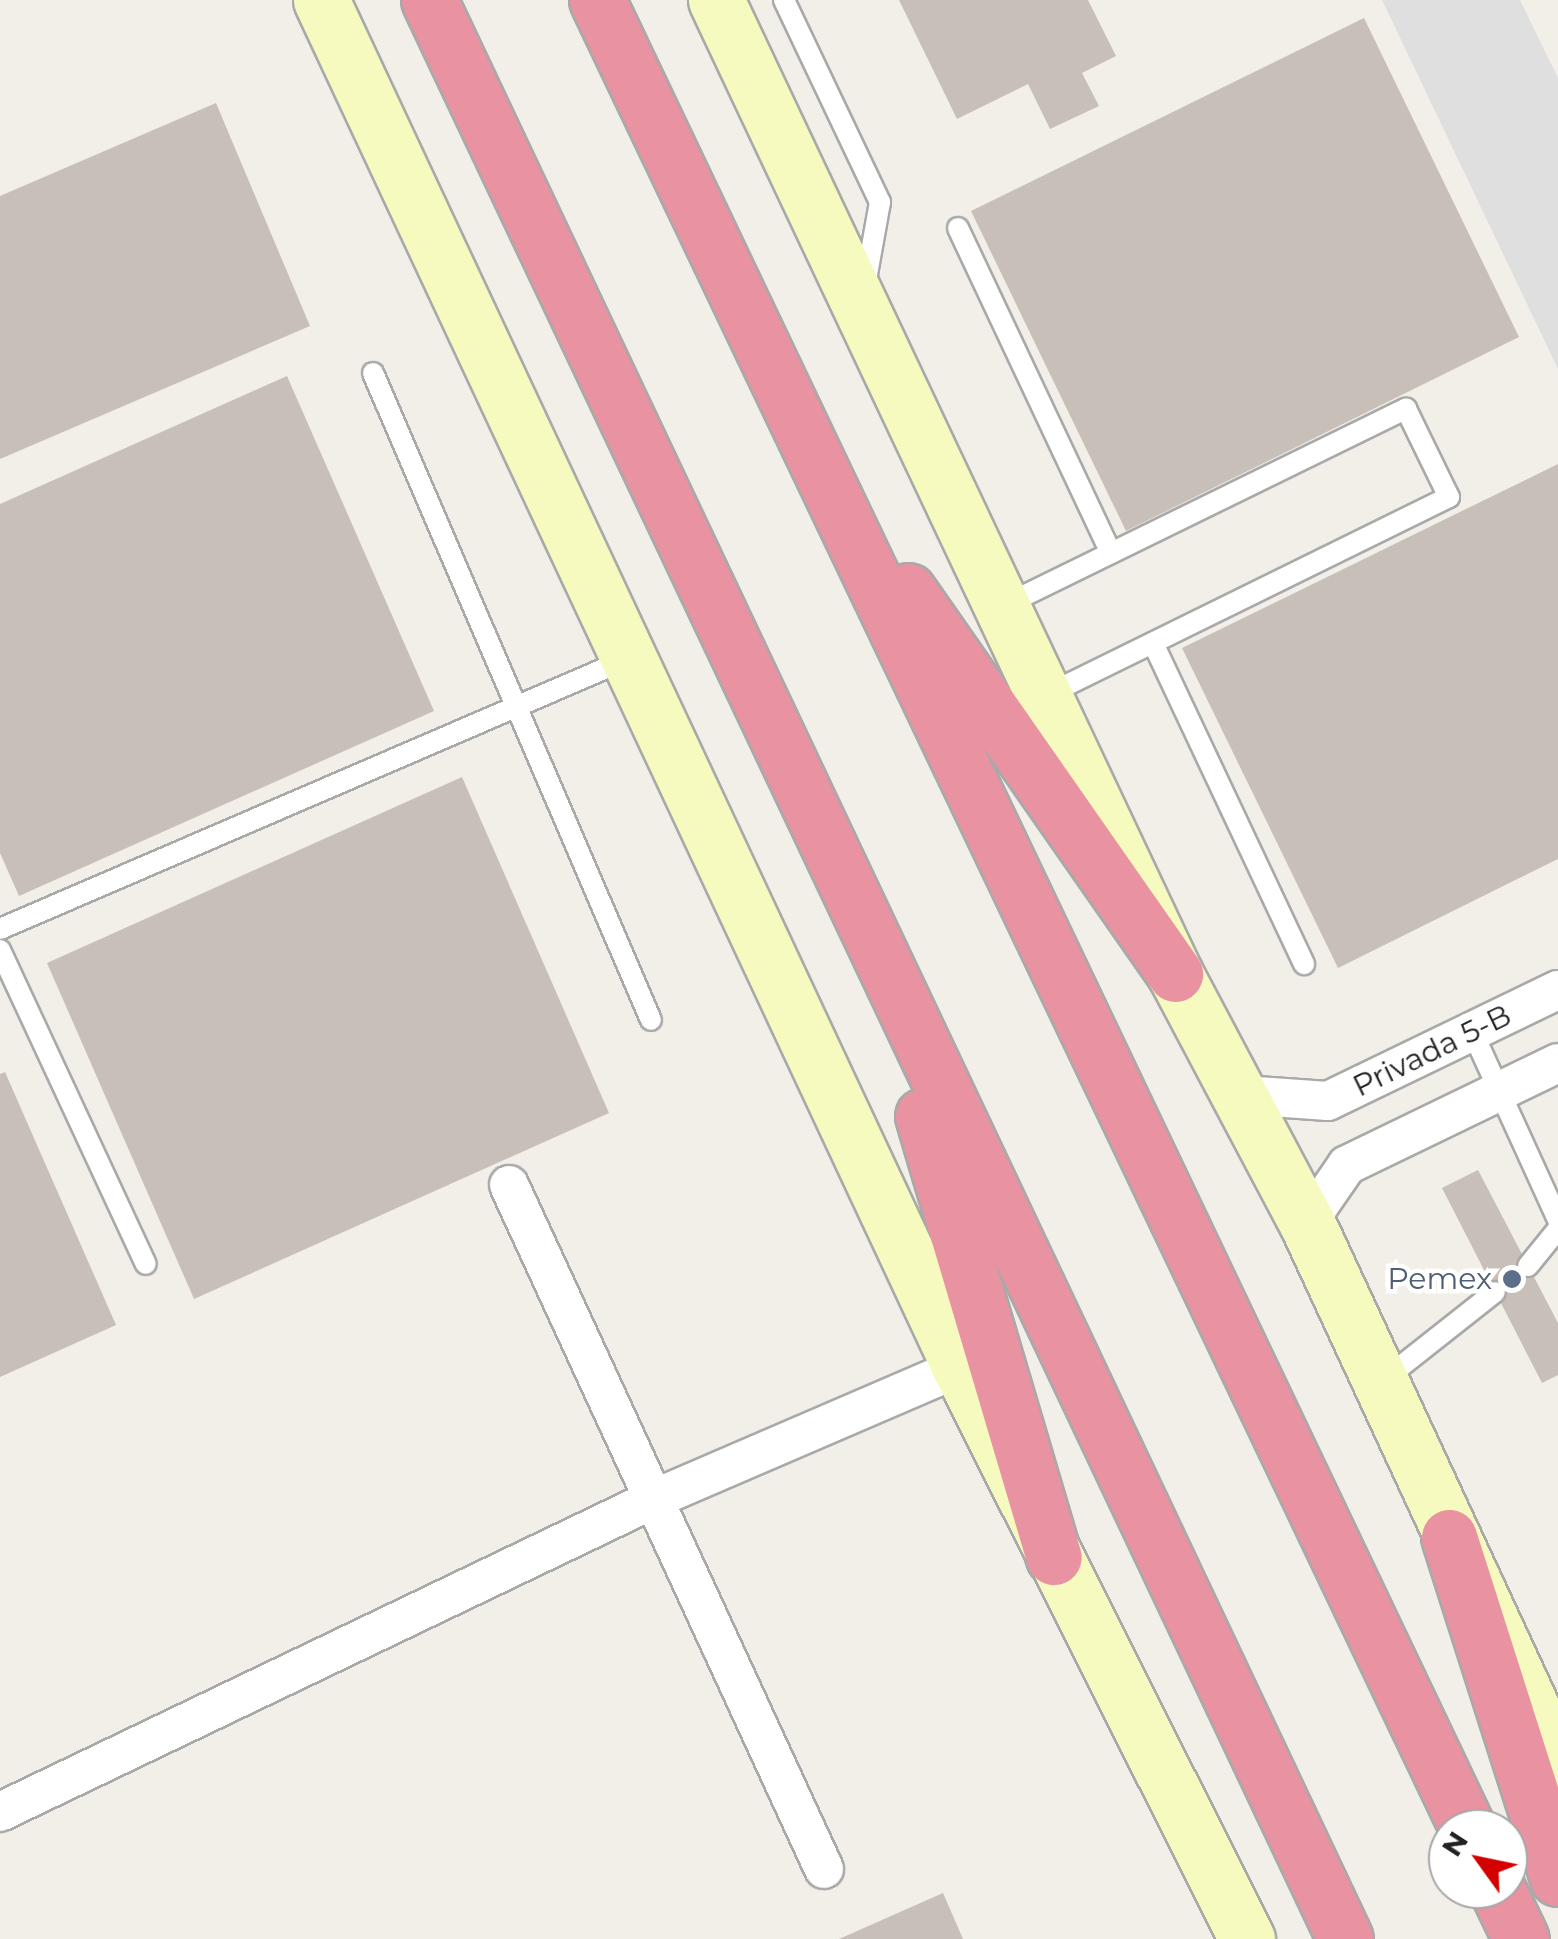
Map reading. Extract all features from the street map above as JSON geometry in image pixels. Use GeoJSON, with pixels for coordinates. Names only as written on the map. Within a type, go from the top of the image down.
{"type":"FeatureCollection","features":[{"type":"Feature","properties":{"kind":"highway"},"geometry":{"type":"LineString","coordinates":[[429,0],[875,955],[1345,1939]]}},
{"type":"Feature","properties":{"kind":"highway"},"geometry":{"type":"LineString","coordinates":[[597,0],[1458,1809]]}},
{"type":"Feature","properties":{"kind":"highway"},"geometry":{"type":"LineString","coordinates":[[809,446],[1175,974]]}},
{"type":"Feature","properties":{"kind":"highway"},"geometry":{"type":"LineString","coordinates":[[875,955],[1054,1557]]}},
{"type":"Feature","properties":{"kind":"highway"},"geometry":{"type":"LineString","coordinates":[[1449,1536],[1558,1878]]}},
{"type":"Feature","properties":{"kind":"highway"},"geometry":{"type":"LineString","coordinates":[[1507,1909],[1521,1939]]}},
{"type":"Feature","properties":{"kind":"main road"},"geometry":{"type":"LineString","coordinates":[[320,0],[960,1367],[1248,1939]]}},
{"type":"Feature","properties":{"kind":"main road"},"geometry":{"type":"LineString","coordinates":[[716,0],[1175,974],[1243,1095],[1306,1223],[1558,1765]]}},
{"type":"Feature","properties":{"kind":"street","name":"Privada 5-B"},"geometry":{"type":"LineString","coordinates":[[1243,1095],[1328,1101],[1558,990]]}},
{"type":"Feature","properties":{"kind":"street"},"geometry":{"type":"LineString","coordinates":[[1306,1223],[1347,1165],[1558,1063]]}},
{"type":"Feature","properties":{"kind":"street"},"geometry":{"type":"LineString","coordinates":[[508,1185],[824,1870]]}},
{"type":"Feature","properties":{"kind":"street"},"geometry":{"type":"LineString","coordinates":[[0,1812],[654,1499],[960,1367]]}},
{"type":"Feature","properties":{"kind":"lane"},"geometry":{"type":"LineString","coordinates":[[784,0],[880,202],[862,307]]}},
{"type":"Feature","properties":{"kind":"lane"},"geometry":{"type":"LineString","coordinates":[[958,228],[1111,554]]}},
{"type":"Feature","properties":{"kind":"lane"},"geometry":{"type":"LineString","coordinates":[[373,373],[651,1020]]}},
{"type":"Feature","properties":{"kind":"lane"},"geometry":{"type":"LineString","coordinates":[[1002,606],[1406,409],[1449,498],[1045,696]]}},
{"type":"Feature","properties":{"kind":"lane"},"geometry":{"type":"LineString","coordinates":[[1153,643],[1304,964]]}},
{"type":"Feature","properties":{"kind":"lane"},"geometry":{"type":"LineString","coordinates":[[0,929],[628,658]]}},
{"type":"Feature","properties":{"kind":"lane"},"geometry":{"type":"LineString","coordinates":[[0,950],[146,1264]]}},
{"type":"Feature","properties":{"kind":"lane"},"geometry":{"type":"LineString","coordinates":[[1472,1032],[1558,1220]]}},
{"type":"Feature","properties":{"kind":"lane"},"geometry":{"type":"LineString","coordinates":[[1528,1266],[1558,1229]]}},
{"type":"Feature","properties":{"kind":"lane"},"geometry":{"type":"LineString","coordinates":[[1379,1383],[1495,1292]]}},
{"type":"Feature","properties":{"kind":"shaded area"},"geometry":{"type":"Polygon","coordinates":[[[1382,0],[1520,0],[1558,78],[1558,369],[1382,0]]]}},
{"type":"Feature","properties":{"kind":"building"},"geometry":{"type":"Polygon","coordinates":[[[899,0],[1088,0],[1116,56],[1082,73],[1099,106],[1050,129],[1028,84],[957,119],[899,0]]]}},
{"type":"Feature","properties":{"kind":"building"},"geometry":{"type":"Polygon","coordinates":[[[1364,18],[1519,337],[1126,531],[971,211],[1364,18]]]}},
{"type":"Feature","properties":{"kind":"building"},"geometry":{"type":"Polygon","coordinates":[[[216,103],[310,326],[0,459],[0,196],[216,103]]]}},
{"type":"Feature","properties":{"kind":"building"},"geometry":{"type":"Polygon","coordinates":[[[287,376],[434,711],[19,896],[0,853],[0,504],[287,376]]]}},
{"type":"Feature","properties":{"kind":"building"},"geometry":{"type":"Polygon","coordinates":[[[1558,464],[1558,859],[1338,968],[1182,648],[1558,464]]]}},
{"type":"Feature","properties":{"kind":"building"},"geometry":{"type":"Polygon","coordinates":[[[462,777],[609,1113],[194,1299],[47,963],[462,777]]]}},
{"type":"Feature","properties":{"kind":"building"},"geometry":{"type":"Polygon","coordinates":[[[5,1072],[116,1325],[0,1377],[0,1074],[5,1072]]]}},
{"type":"Feature","properties":{"kind":"building","name":"Pemex"},"geometry":{"type":"Polygon","coordinates":[[[1478,1170],[1558,1323],[1558,1375],[1542,1383],[1442,1188],[1478,1170]]]}},
{"type":"Feature","properties":{"kind":"building"},"geometry":{"type":"Polygon","coordinates":[[[943,1893],[963,1939],[839,1939],[943,1893]]]}},
{"type":"Feature","properties":{"kind":"place","name":"Pemex"},"geometry":{"type":"Point","coordinates":[1512,1279]}}]}
